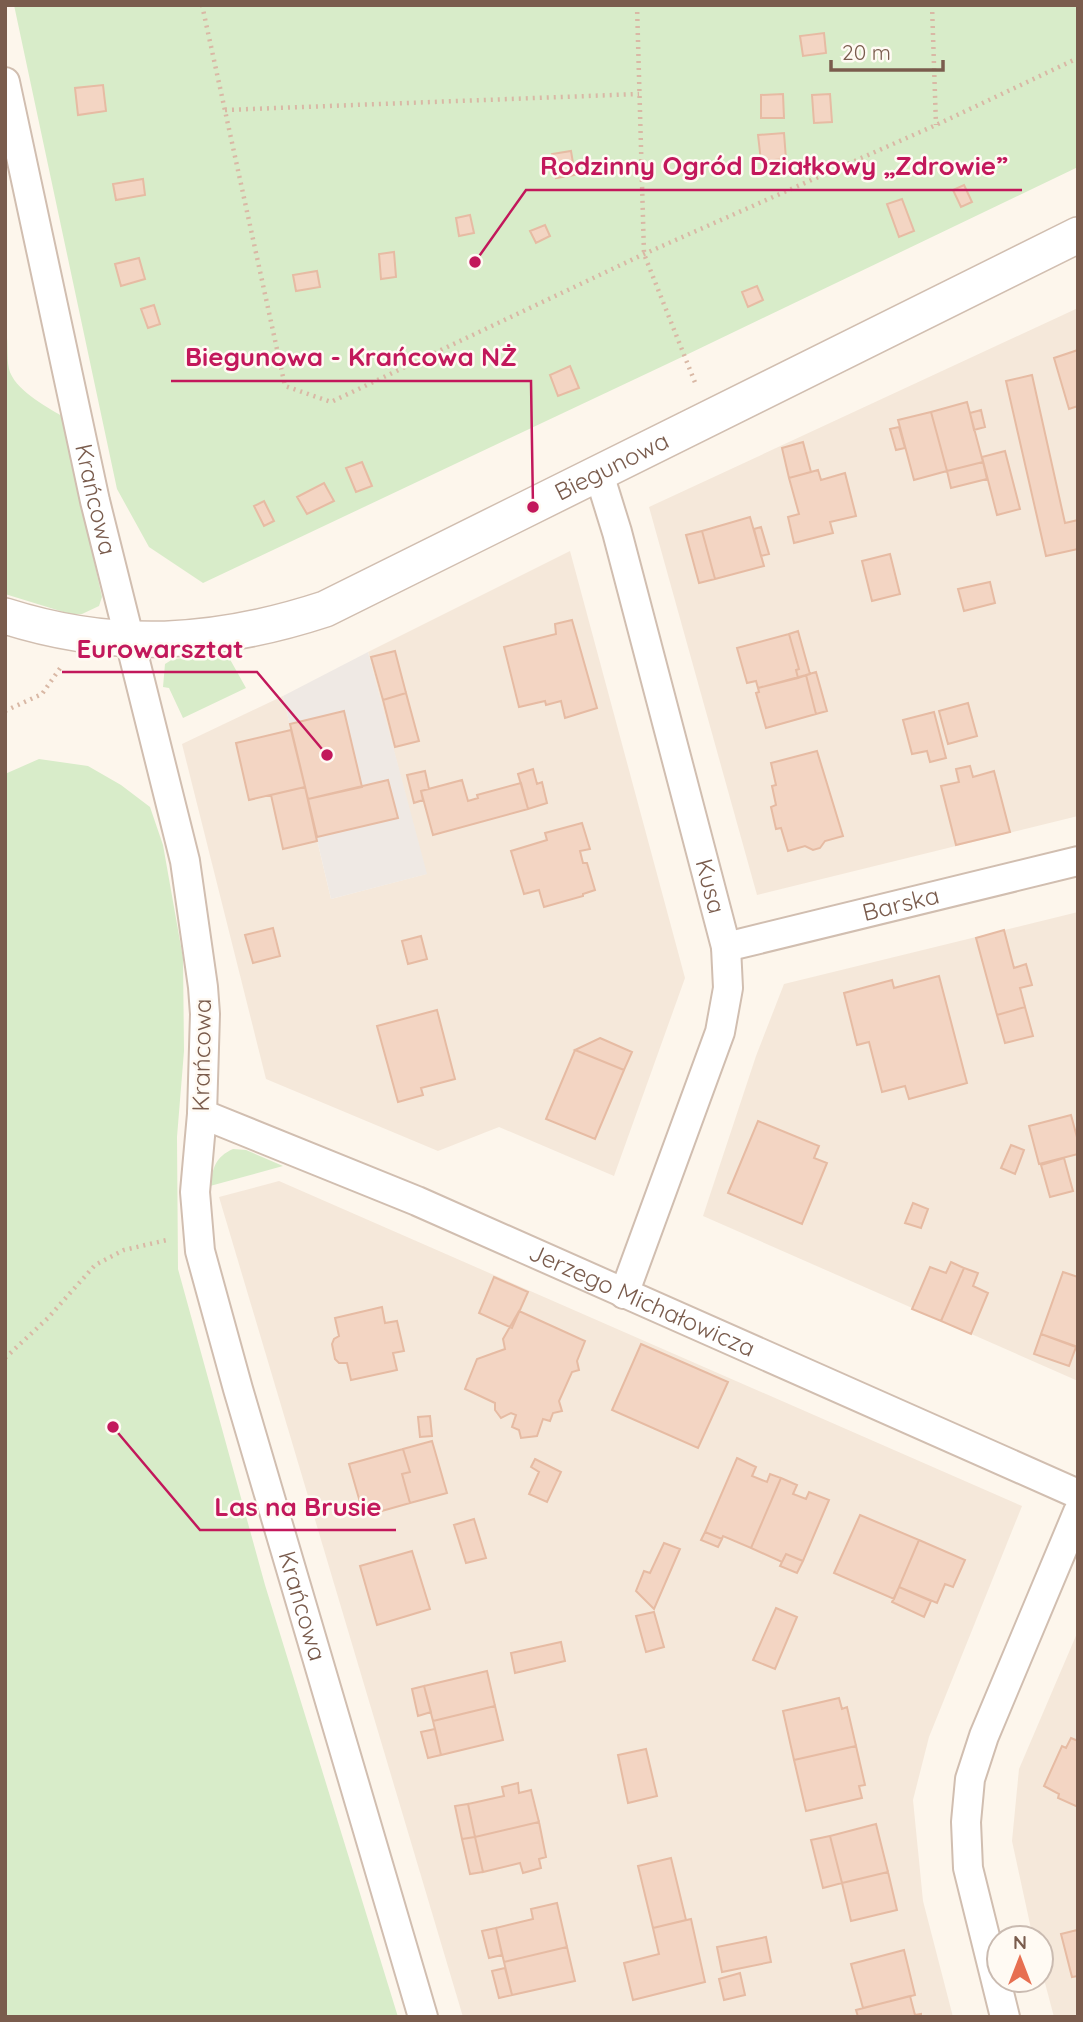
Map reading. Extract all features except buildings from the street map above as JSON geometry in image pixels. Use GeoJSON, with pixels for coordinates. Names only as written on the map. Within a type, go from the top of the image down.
{"type":"FeatureCollection","features":[{"type":"Feature","properties":{"kind":"street","name":"Krańcowa"},"geometry":{"type":"LineString","coordinates":[[5,82],[95,501],[192,901],[205,1014],[202,1114],[195,1192],[202,1260],[423,2017]]}},
{"type":"Feature","properties":{"kind":"street","name":"Biegunowa"},"geometry":{"type":"LineString","coordinates":[[5,616],[84,636],[129,640],[187,638],[238,632],[325,610],[1078,235]]}},
{"type":"Feature","properties":{"kind":"street","name":"Kusa"},"geometry":{"type":"LineString","coordinates":[[598,474],[617,532],[726,947],[728,988],[720,1032],[624,1294]]}},
{"type":"Feature","properties":{"kind":"street","name":"Barska"},"geometry":{"type":"LineString","coordinates":[[726,947],[1078,861]]}},
{"type":"Feature","properties":{"kind":"street","name":"Jerzego Michałowicza"},"geometry":{"type":"LineString","coordinates":[[202,1114],[417,1201],[1078,1494]]}},
{"type":"Feature","properties":{"kind":"street"},"geometry":{"type":"LineString","coordinates":[[1005,2017],[968,1868],[966,1822],[970,1779],[984,1736],[1078,1512]]}},
{"type":"Feature","properties":{"kind":"path"},"geometry":{"type":"LineString","coordinates":[[202,5],[285,386],[331,402],[644,254],[936,125],[1078,58]]}},
{"type":"Feature","properties":{"kind":"path"},"geometry":{"type":"LineString","coordinates":[[637,5],[644,254],[684,356]]}},
{"type":"Feature","properties":{"kind":"path"},"geometry":{"type":"LineString","coordinates":[[932,5],[936,125]]}},
{"type":"Feature","properties":{"kind":"path"},"geometry":{"type":"LineString","coordinates":[[225,110],[639,94]]}},
{"type":"Feature","properties":{"kind":"path"},"geometry":{"type":"LineString","coordinates":[[5,711],[41,694],[84,636]]}},
{"type":"Feature","properties":{"kind":"path"},"geometry":{"type":"LineString","coordinates":[[5,1358],[48,1318],[95,1265],[124,1251],[198,1233]]}},
{"type":"Feature","properties":{"kind":"shaded area"},"geometry":{"type":"Polygon","coordinates":[[[1078,308],[1078,816],[757,895],[649,507],[1078,308]]]}},
{"type":"Feature","properties":{"kind":"shaded area"},"geometry":{"type":"Polygon","coordinates":[[[570,551],[685,978],[614,1176],[499,1127],[438,1151],[266,1079],[182,744],[283,696],[331,899],[426,874],[368,652],[570,551]]]}},
{"type":"Feature","properties":{"kind":"shaded area"},"geometry":{"type":"Polygon","coordinates":[[[368,652],[427,874],[331,899],[283,696],[368,652]]]}},
{"type":"Feature","properties":{"kind":"shaded area"},"geometry":{"type":"Polygon","coordinates":[[[1078,912],[1078,1381],[703,1216],[756,1056],[784,984],[1078,912]]]}},
{"type":"Feature","properties":{"kind":"shaded area"},"geometry":{"type":"Polygon","coordinates":[[[279,1181],[1022,1506],[929,1737],[913,1800],[923,1901],[953,2017],[463,2017],[219,1197],[279,1181]]]}},
{"type":"Feature","properties":{"kind":"shaded area"},"geometry":{"type":"Polygon","coordinates":[[[1078,1631],[1078,2017],[1054,2017],[1048,1994],[1055,1994],[1055,1924],[1030,1924],[1012,1841],[1019,1769],[1078,1631]]]}},
{"type":"Feature","properties":{"kind":"green space"},"geometry":{"type":"Polygon","coordinates":[[[14,5],[1078,5],[1078,167],[203,583],[149,547],[117,489],[14,5]]]}},
{"type":"Feature","properties":{"kind":"green space"},"geometry":{"type":"Polygon","coordinates":[[[5,324],[8,364],[12,376],[31,396],[62,416],[102,597],[99,606],[82,614],[70,614],[5,594],[5,324]]]}},
{"type":"Feature","properties":{"kind":"green space"},"geometry":{"type":"Polygon","coordinates":[[[227,654],[246,688],[183,718],[169,688],[163,687],[165,664],[173,659],[227,654]]]}},
{"type":"Feature","properties":{"kind":"green space"},"geometry":{"type":"Polygon","coordinates":[[[39,759],[88,766],[121,785],[150,807],[163,845],[183,958],[184,1051],[177,1137],[178,1269],[265,1585],[398,2017],[5,2017],[5,774],[39,759]]]}},
{"type":"Feature","properties":{"kind":"green space"},"geometry":{"type":"Polygon","coordinates":[[[233,1149],[246,1150],[283,1166],[210,1186],[216,1164],[233,1149]]]}},
{"type":"Feature","properties":{"kind":"place","name":"Rodzinny Ogród Działkowy „Zdrowie”"},"geometry":{"type":"Point","coordinates":[475,262]}},
{"type":"Feature","properties":{"kind":"place","name":"Biegunowa - Krańcowa NŻ"},"geometry":{"type":"Point","coordinates":[533,507]}},
{"type":"Feature","properties":{"kind":"place","name":"Eurowarsztat"},"geometry":{"type":"Point","coordinates":[327,755]}},
{"type":"Feature","properties":{"kind":"place","name":"Las na Brusie"},"geometry":{"type":"Point","coordinates":[113,1427]}}]}
